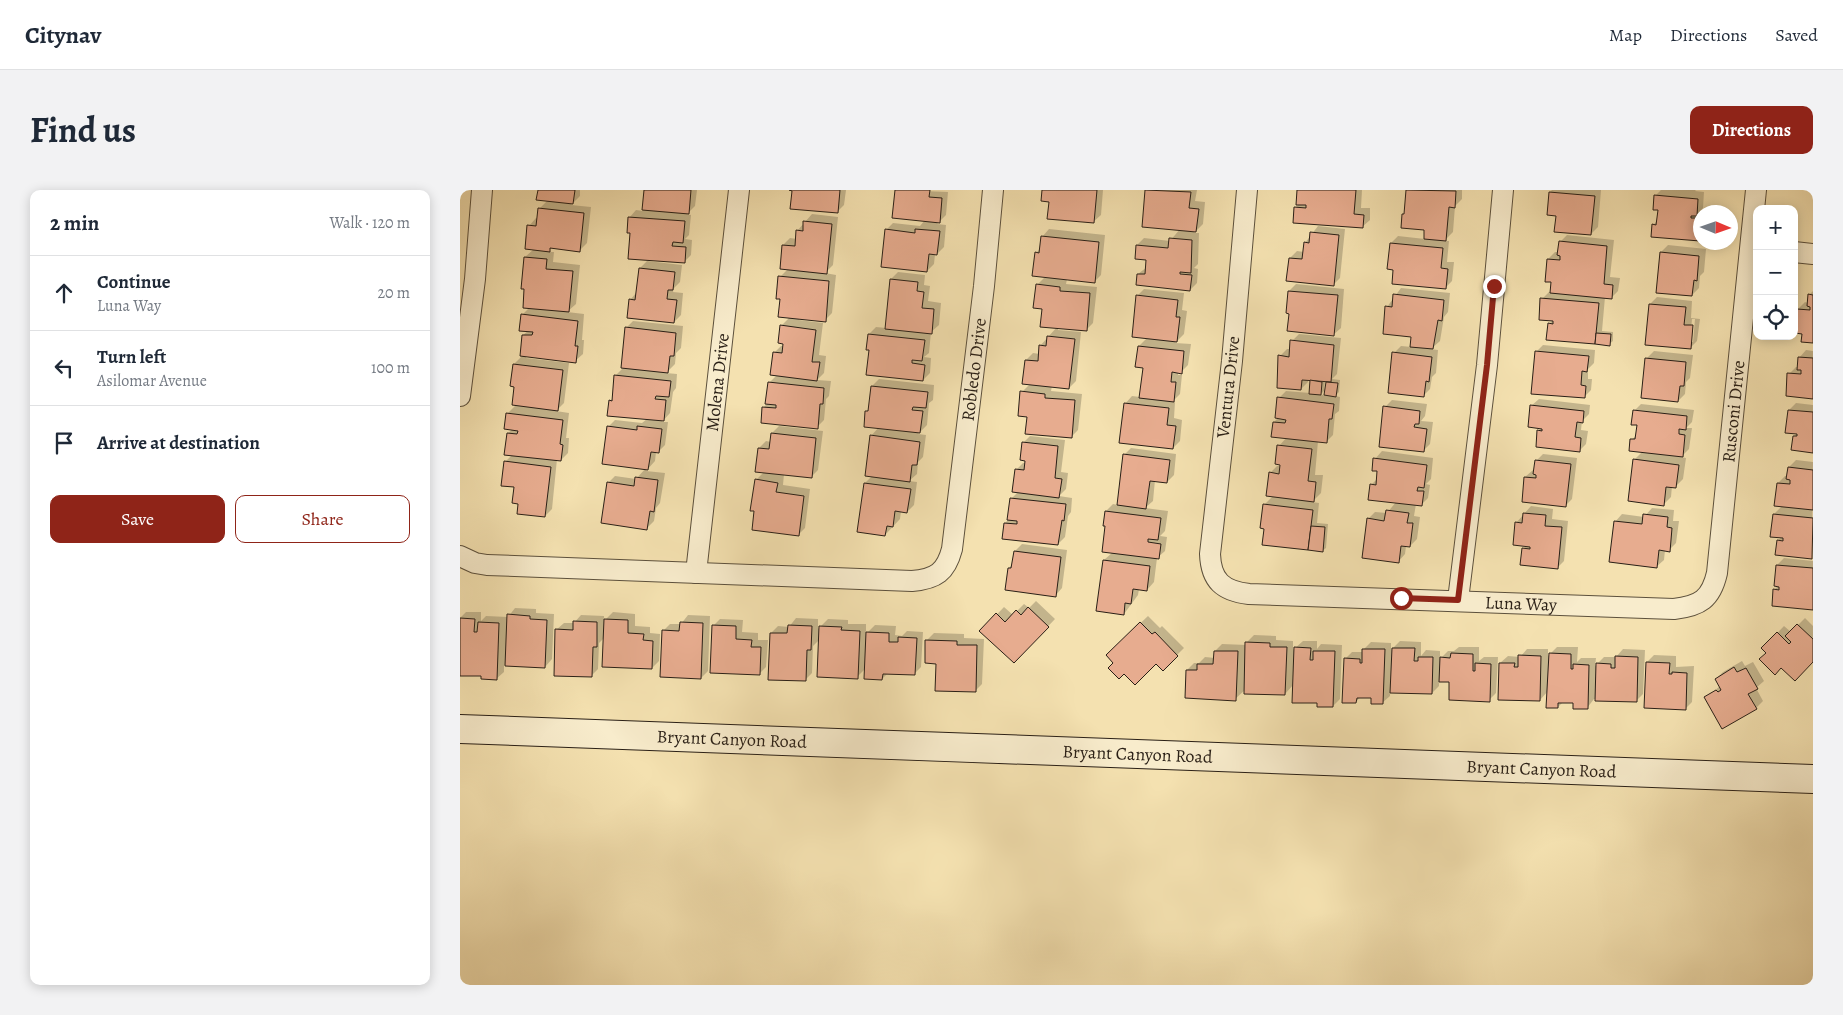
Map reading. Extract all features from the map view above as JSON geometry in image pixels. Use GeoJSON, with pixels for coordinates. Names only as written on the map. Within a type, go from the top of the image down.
{"type":"FeatureCollection","features":[{"type":"Feature","properties":{"kind":"street"},"geometry":{"type":"LineString","coordinates":[[460,396],[475,279],[482,190]]}},
{"type":"Feature","properties":{"kind":"street","name":"Molena Drive"},"geometry":{"type":"LineString","coordinates":[[696,573],[739,190]]}},
{"type":"Feature","properties":{"kind":"street","name":"Robledo Drive"},"geometry":{"type":"LineString","coordinates":[[696,573],[912,582],[932,578],[945,567],[952,549],[975,372],[994,190]]}},
{"type":"Feature","properties":{"kind":"street","name":"Ventura Drive"},"geometry":{"type":"LineString","coordinates":[[1219,582],[1212,572],[1210,554],[1232,361],[1247,190]]}},
{"type":"Feature","properties":{"kind":"street"},"geometry":{"type":"LineString","coordinates":[[1458,600],[1487,365],[1503,190]]}},
{"type":"Feature","properties":{"kind":"street","name":"Rusconi Drive"},"geometry":{"type":"LineString","coordinates":[[1755,205],[1756,190]]}},
{"type":"Feature","properties":{"kind":"street","name":"Rusconi Drive"},"geometry":{"type":"LineString","coordinates":[[1704,600],[1715,584],[1717,573],[1754,250]]}},
{"type":"Feature","properties":{"kind":"street"},"geometry":{"type":"LineString","coordinates":[[1798,252],[1813,254]]}},
{"type":"Feature","properties":{"kind":"street"},"geometry":{"type":"LineString","coordinates":[[460,556],[475,563],[487,565],[696,573]]}},
{"type":"Feature","properties":{"kind":"street","name":"Luna Way"},"geometry":{"type":"LineString","coordinates":[[1219,582],[1234,591],[1249,594],[1674,609],[1688,607],[1704,600]]}},
{"type":"Feature","properties":{"kind":"street","name":"Bryant Canyon Road"},"geometry":{"type":"LineString","coordinates":[[460,729],[1813,779]]}},
{"type":"Feature","properties":{"kind":"building"},"geometry":{"type":"Polygon","coordinates":[[[538,190],[575,190],[573,204],[536,200],[538,190]]]}},
{"type":"Feature","properties":{"kind":"building"},"geometry":{"type":"Polygon","coordinates":[[[644,190],[691,190],[689,214],[642,210],[644,190]]]}},
{"type":"Feature","properties":{"kind":"building"},"geometry":{"type":"Polygon","coordinates":[[[789,190],[840,190],[838,213],[790,209],[792,191],[789,190]]]}},
{"type":"Feature","properties":{"kind":"building"},"geometry":{"type":"Polygon","coordinates":[[[895,190],[930,190],[929,197],[942,198],[940,223],[892,218],[895,190]]]}},
{"type":"Feature","properties":{"kind":"building"},"geometry":{"type":"Polygon","coordinates":[[[1042,190],[1097,190],[1094,223],[1047,219],[1049,202],[1041,201],[1042,190]]]}},
{"type":"Feature","properties":{"kind":"building"},"geometry":{"type":"Polygon","coordinates":[[[1145,190],[1191,192],[1189,208],[1199,209],[1196,232],[1142,227],[1145,190]]]}},
{"type":"Feature","properties":{"kind":"building"},"geometry":{"type":"Polygon","coordinates":[[[1297,190],[1356,190],[1354,214],[1364,215],[1363,228],[1293,223],[1294,207],[1306,208],[1306,205],[1296,205],[1297,190]]]}},
{"type":"Feature","properties":{"kind":"building"},"geometry":{"type":"Polygon","coordinates":[[[1406,190],[1456,191],[1455,208],[1449,207],[1446,241],[1424,239],[1424,230],[1401,228],[1406,190]]]}},
{"type":"Feature","properties":{"kind":"building"},"geometry":{"type":"Polygon","coordinates":[[[1549,192],[1595,196],[1591,235],[1554,232],[1556,216],[1547,215],[1549,192]]]}},
{"type":"Feature","properties":{"kind":"building"},"geometry":{"type":"Polygon","coordinates":[[[1654,195],[1698,199],[1698,205],[1693,205],[1693,216],[1691,216],[1693,218],[1693,240],[1651,237],[1652,224],[1656,225],[1658,210],[1653,210],[1654,195]]]}},
{"type":"Feature","properties":{"kind":"building"},"geometry":{"type":"Polygon","coordinates":[[[538,208],[584,213],[580,252],[550,248],[550,252],[525,249],[527,225],[536,226],[538,208]]]}},
{"type":"Feature","properties":{"kind":"building"},"geometry":{"type":"Polygon","coordinates":[[[628,217],[685,221],[683,243],[673,242],[672,246],[686,247],[685,263],[628,259],[630,233],[627,233],[628,217]]]}},
{"type":"Feature","properties":{"kind":"building"},"geometry":{"type":"Polygon","coordinates":[[[803,221],[832,224],[827,274],[780,269],[782,245],[795,246],[796,230],[803,231],[803,221]]]}},
{"type":"Feature","properties":{"kind":"building"},"geometry":{"type":"Polygon","coordinates":[[[885,229],[915,233],[915,229],[940,231],[937,255],[929,254],[927,272],[881,267],[885,229]]]}},
{"type":"Feature","properties":{"kind":"building"},"geometry":{"type":"Polygon","coordinates":[[[1310,232],[1339,235],[1334,286],[1286,281],[1289,258],[1302,259],[1304,242],[1309,243],[1310,232]]]}},
{"type":"Feature","properties":{"kind":"building"},"geometry":{"type":"Polygon","coordinates":[[[1041,236],[1099,242],[1095,283],[1032,276],[1035,252],[1039,253],[1041,236]]]}},
{"type":"Feature","properties":{"kind":"building"},"geometry":{"type":"Polygon","coordinates":[[[1169,238],[1192,240],[1191,273],[1180,272],[1180,274],[1192,275],[1190,291],[1136,285],[1137,274],[1145,274],[1146,260],[1135,259],[1136,245],[1168,248],[1169,238]]]}},
{"type":"Feature","properties":{"kind":"building"},"geometry":{"type":"Polygon","coordinates":[[[1559,241],[1607,246],[1604,284],[1613,285],[1612,299],[1550,293],[1551,282],[1545,282],[1547,259],[1560,260],[1560,256],[1557,255],[1559,241]]]}},
{"type":"Feature","properties":{"kind":"building"},"geometry":{"type":"Polygon","coordinates":[[[1390,243],[1443,248],[1441,268],[1448,269],[1446,289],[1392,284],[1393,270],[1387,269],[1390,243]]]}},
{"type":"Feature","properties":{"kind":"building"},"geometry":{"type":"Polygon","coordinates":[[[1660,252],[1699,256],[1697,281],[1694,280],[1692,296],[1656,293],[1660,252]]]}},
{"type":"Feature","properties":{"kind":"building"},"geometry":{"type":"Polygon","coordinates":[[[524,257],[547,259],[546,269],[573,271],[569,312],[523,308],[524,289],[521,289],[524,257]]]}},
{"type":"Feature","properties":{"kind":"building"},"geometry":{"type":"Polygon","coordinates":[[[639,268],[675,272],[673,290],[668,290],[667,299],[677,300],[674,323],[627,318],[629,299],[635,300],[639,268]]]}},
{"type":"Feature","properties":{"kind":"building"},"geometry":{"type":"Polygon","coordinates":[[[778,276],[829,281],[826,322],[778,317],[780,299],[776,299],[778,276]]]}},
{"type":"Feature","properties":{"kind":"building"},"geometry":{"type":"Polygon","coordinates":[[[890,279],[918,282],[917,291],[924,292],[922,308],[934,309],[932,334],[885,329],[890,279]]]}},
{"type":"Feature","properties":{"kind":"building"},"geometry":{"type":"Polygon","coordinates":[[[1036,284],[1060,287],[1060,291],[1090,293],[1087,331],[1040,327],[1042,309],[1033,308],[1036,284]]]}},
{"type":"Feature","properties":{"kind":"building"},"geometry":{"type":"Polygon","coordinates":[[[1288,291],[1338,295],[1334,336],[1287,331],[1289,314],[1286,313],[1288,291]]]}},
{"type":"Feature","properties":{"kind":"building"},"geometry":{"type":"Polygon","coordinates":[[[1393,294],[1444,300],[1442,321],[1438,320],[1433,349],[1410,347],[1411,337],[1383,334],[1385,306],[1392,307],[1393,294]]]}},
{"type":"Feature","properties":{"kind":"building"},"geometry":{"type":"Polygon","coordinates":[[[1808,294],[1813,295],[1813,343],[1801,342],[1802,334],[1798,333],[1798,309],[1810,310],[1810,307],[1807,306],[1808,294]]]}},
{"type":"Feature","properties":{"kind":"building"},"geometry":{"type":"Polygon","coordinates":[[[1136,295],[1178,300],[1176,317],[1180,317],[1177,342],[1132,337],[1136,295]]]}},
{"type":"Feature","properties":{"kind":"building"},"geometry":{"type":"Polygon","coordinates":[[[1540,298],[1599,303],[1595,344],[1546,340],[1548,323],[1553,324],[1553,321],[1539,320],[1540,298]]]}},
{"type":"Feature","properties":{"kind":"building"},"geometry":{"type":"Polygon","coordinates":[[[1649,304],[1686,307],[1684,325],[1693,325],[1691,349],[1645,345],[1649,304]]]}},
{"type":"Feature","properties":{"kind":"building"},"geometry":{"type":"Polygon","coordinates":[[[521,314],[578,321],[575,346],[578,346],[576,363],[520,356],[522,335],[532,335],[533,332],[519,331],[521,314]]]}},
{"type":"Feature","properties":{"kind":"building"},"geometry":{"type":"Polygon","coordinates":[[[780,325],[816,330],[812,362],[820,362],[817,381],[770,375],[773,352],[782,353],[783,344],[778,343],[780,325]]]}},
{"type":"Feature","properties":{"kind":"building"},"geometry":{"type":"Polygon","coordinates":[[[625,327],[676,333],[674,356],[670,356],[668,373],[621,368],[625,327]]]}},
{"type":"Feature","properties":{"kind":"building"},"geometry":{"type":"Polygon","coordinates":[[[1596,333],[1611,334],[1610,346],[1595,344],[1596,333]]]}},
{"type":"Feature","properties":{"kind":"building"},"geometry":{"type":"Polygon","coordinates":[[[868,334],[925,340],[922,361],[912,360],[912,363],[925,365],[923,381],[866,375],[869,350],[866,350],[868,334]]]}},
{"type":"Feature","properties":{"kind":"building"},"geometry":{"type":"Polygon","coordinates":[[[1047,336],[1075,339],[1069,389],[1022,384],[1025,360],[1038,361],[1039,345],[1046,346],[1047,336]]]}},
{"type":"Feature","properties":{"kind":"building"},"geometry":{"type":"Polygon","coordinates":[[[1290,340],[1334,345],[1331,382],[1302,380],[1301,390],[1277,388],[1278,355],[1289,357],[1290,340]]]}},
{"type":"Feature","properties":{"kind":"building"},"geometry":{"type":"Polygon","coordinates":[[[1138,346],[1184,351],[1182,374],[1172,372],[1171,382],[1176,382],[1174,402],[1139,398],[1143,368],[1135,367],[1138,346]]]}},
{"type":"Feature","properties":{"kind":"building"},"geometry":{"type":"Polygon","coordinates":[[[1535,351],[1589,356],[1587,372],[1582,371],[1581,385],[1586,386],[1585,398],[1531,394],[1535,351]]]}},
{"type":"Feature","properties":{"kind":"building"},"geometry":{"type":"Polygon","coordinates":[[[1392,352],[1432,357],[1429,382],[1426,381],[1424,397],[1388,393],[1392,352]]]}},
{"type":"Feature","properties":{"kind":"building"},"geometry":{"type":"Polygon","coordinates":[[[1798,357],[1813,358],[1813,399],[1786,396],[1787,373],[1801,374],[1801,370],[1797,370],[1798,357]]]}},
{"type":"Feature","properties":{"kind":"building"},"geometry":{"type":"Polygon","coordinates":[[[1645,358],[1686,362],[1684,386],[1680,386],[1678,402],[1641,398],[1645,358]]]}},
{"type":"Feature","properties":{"kind":"building"},"geometry":{"type":"Polygon","coordinates":[[[513,364],[563,370],[558,411],[512,405],[514,387],[510,386],[513,364]]]}},
{"type":"Feature","properties":{"kind":"building"},"geometry":{"type":"Polygon","coordinates":[[[614,375],[671,381],[669,397],[656,396],[655,399],[666,400],[664,421],[607,416],[609,400],[612,401],[614,375]]]}},
{"type":"Feature","properties":{"kind":"building"},"geometry":{"type":"Polygon","coordinates":[[[1310,380],[1322,382],[1321,395],[1309,394],[1310,380]]]}},
{"type":"Feature","properties":{"kind":"building"},"geometry":{"type":"Polygon","coordinates":[[[768,382],[824,388],[823,404],[820,404],[818,429],[761,423],[762,407],[776,408],[776,405],[765,404],[768,382]]]}},
{"type":"Feature","properties":{"kind":"building"},"geometry":{"type":"Polygon","coordinates":[[[1326,382],[1338,383],[1336,397],[1324,395],[1326,382]]]}},
{"type":"Feature","properties":{"kind":"building"},"geometry":{"type":"Polygon","coordinates":[[[871,386],[928,392],[926,408],[913,407],[912,410],[923,411],[920,433],[864,427],[865,411],[868,411],[871,386]]]}},
{"type":"Feature","properties":{"kind":"building"},"geometry":{"type":"Polygon","coordinates":[[[1020,391],[1045,394],[1045,398],[1075,400],[1072,438],[1025,434],[1027,417],[1018,416],[1020,391]]]}},
{"type":"Feature","properties":{"kind":"building"},"geometry":{"type":"Polygon","coordinates":[[[1277,397],[1334,404],[1332,419],[1329,419],[1327,443],[1271,437],[1273,422],[1285,423],[1286,420],[1275,418],[1277,397]]]}},
{"type":"Feature","properties":{"kind":"building"},"geometry":{"type":"Polygon","coordinates":[[[1124,403],[1169,408],[1167,425],[1176,426],[1173,449],[1119,443],[1124,403]]]}},
{"type":"Feature","properties":{"kind":"building"},"geometry":{"type":"Polygon","coordinates":[[[1530,405],[1584,411],[1583,423],[1577,422],[1575,437],[1581,438],[1580,452],[1536,447],[1537,430],[1542,431],[1542,429],[1528,427],[1530,405]]]}},
{"type":"Feature","properties":{"kind":"building"},"geometry":{"type":"Polygon","coordinates":[[[1383,406],[1420,411],[1419,424],[1415,424],[1414,427],[1427,429],[1424,452],[1379,447],[1383,406]]]}},
{"type":"Feature","properties":{"kind":"building"},"geometry":{"type":"Polygon","coordinates":[[[1633,410],[1687,416],[1686,430],[1679,429],[1679,434],[1685,435],[1683,457],[1629,451],[1630,439],[1635,439],[1637,425],[1631,425],[1633,410]]]}},
{"type":"Feature","properties":{"kind":"building"},"geometry":{"type":"Polygon","coordinates":[[[1788,410],[1813,412],[1813,453],[1791,450],[1793,436],[1797,436],[1797,434],[1785,433],[1788,410]]]}},
{"type":"Feature","properties":{"kind":"building"},"geometry":{"type":"Polygon","coordinates":[[[506,413],[563,420],[560,444],[563,445],[561,461],[504,455],[507,433],[517,434],[518,431],[504,429],[506,413]]]}},
{"type":"Feature","properties":{"kind":"building"},"geometry":{"type":"Polygon","coordinates":[[[607,426],[637,430],[637,426],[662,429],[659,453],[651,452],[648,470],[602,464],[607,426]]]}},
{"type":"Feature","properties":{"kind":"building"},"geometry":{"type":"Polygon","coordinates":[[[771,433],[816,438],[812,478],[755,472],[758,448],[769,449],[771,433]]]}},
{"type":"Feature","properties":{"kind":"building"},"geometry":{"type":"Polygon","coordinates":[[[870,435],[920,442],[917,465],[912,465],[910,482],[865,476],[870,435]]]}},
{"type":"Feature","properties":{"kind":"building"},"geometry":{"type":"Polygon","coordinates":[[[1022,442],[1058,446],[1055,478],[1062,479],[1059,498],[1012,492],[1015,469],[1024,470],[1025,461],[1020,460],[1022,442]]]}},
{"type":"Feature","properties":{"kind":"building"},"geometry":{"type":"Polygon","coordinates":[[[1277,445],[1312,449],[1308,481],[1316,482],[1314,502],[1266,496],[1269,472],[1279,474],[1280,465],[1275,464],[1277,445]]]}},
{"type":"Feature","properties":{"kind":"building"},"geometry":{"type":"Polygon","coordinates":[[[1123,454],[1170,460],[1167,483],[1150,481],[1146,509],[1117,505],[1123,454]]]}},
{"type":"Feature","properties":{"kind":"building"},"geometry":{"type":"Polygon","coordinates":[[[1373,458],[1427,465],[1424,488],[1418,487],[1417,491],[1424,491],[1422,506],[1368,500],[1370,484],[1376,485],[1377,471],[1372,471],[1373,458]]]}},
{"type":"Feature","properties":{"kind":"building"},"geometry":{"type":"Polygon","coordinates":[[[1633,459],[1679,465],[1676,488],[1666,487],[1664,506],[1628,501],[1633,459]]]}},
{"type":"Feature","properties":{"kind":"building"},"geometry":{"type":"Polygon","coordinates":[[[1535,460],[1571,464],[1566,507],[1522,502],[1524,477],[1536,478],[1536,475],[1533,474],[1535,460]]]}},
{"type":"Feature","properties":{"kind":"building"},"geometry":{"type":"Polygon","coordinates":[[[504,461],[551,467],[545,517],[517,514],[518,504],[512,503],[514,487],[501,486],[504,461]]]}},
{"type":"Feature","properties":{"kind":"building"},"geometry":{"type":"Polygon","coordinates":[[[1788,467],[1813,470],[1813,510],[1774,506],[1777,483],[1790,484],[1790,480],[1786,479],[1788,467]]]}},
{"type":"Feature","properties":{"kind":"building"},"geometry":{"type":"Polygon","coordinates":[[[635,477],[658,480],[654,512],[650,511],[647,530],[601,523],[607,482],[634,486],[635,477]]]}},
{"type":"Feature","properties":{"kind":"building"},"geometry":{"type":"Polygon","coordinates":[[[755,479],[778,483],[776,492],[804,496],[799,536],[752,530],[754,511],[750,511],[755,479]]]}},
{"type":"Feature","properties":{"kind":"building"},"geometry":{"type":"Polygon","coordinates":[[[864,483],[911,489],[907,513],[895,511],[893,527],[887,526],[885,536],[857,532],[864,483]]]}},
{"type":"Feature","properties":{"kind":"building"},"geometry":{"type":"Polygon","coordinates":[[[1010,498],[1066,504],[1058,545],[1002,539],[1004,523],[1017,524],[1017,521],[1007,520],[1010,498]]]}},
{"type":"Feature","properties":{"kind":"building"},"geometry":{"type":"Polygon","coordinates":[[[1263,504],[1313,510],[1308,550],[1262,545],[1264,529],[1260,528],[1263,504]]]}},
{"type":"Feature","properties":{"kind":"building"},"geometry":{"type":"Polygon","coordinates":[[[1386,510],[1409,513],[1407,523],[1413,523],[1410,547],[1401,546],[1399,563],[1362,558],[1367,518],[1384,521],[1386,510]]]}},
{"type":"Feature","properties":{"kind":"building"},"geometry":{"type":"Polygon","coordinates":[[[1105,511],[1161,518],[1158,540],[1148,539],[1148,542],[1161,544],[1159,559],[1102,552],[1105,511]]]}},
{"type":"Feature","properties":{"kind":"building"},"geometry":{"type":"Polygon","coordinates":[[[1523,513],[1546,515],[1545,526],[1562,527],[1558,569],[1520,565],[1522,548],[1530,549],[1530,547],[1513,545],[1515,522],[1522,523],[1523,513]]]}},
{"type":"Feature","properties":{"kind":"building"},"geometry":{"type":"Polygon","coordinates":[[[1643,514],[1668,517],[1667,527],[1672,528],[1670,552],[1659,550],[1657,568],[1609,562],[1614,521],[1642,524],[1643,514]]]}},
{"type":"Feature","properties":{"kind":"building"},"geometry":{"type":"Polygon","coordinates":[[[1773,514],[1813,518],[1812,559],[1775,555],[1777,540],[1783,541],[1783,538],[1770,537],[1773,514]]]}},
{"type":"Feature","properties":{"kind":"building"},"geometry":{"type":"Polygon","coordinates":[[[1311,526],[1325,527],[1323,552],[1308,550],[1311,526]]]}},
{"type":"Feature","properties":{"kind":"building"},"geometry":{"type":"Polygon","coordinates":[[[1014,551],[1061,557],[1056,597],[1005,590],[1008,568],[1011,568],[1014,551]]]}},
{"type":"Feature","properties":{"kind":"building"},"geometry":{"type":"Polygon","coordinates":[[[1103,560],[1150,566],[1147,591],[1133,589],[1131,604],[1125,603],[1124,615],[1096,611],[1103,560]]]}},
{"type":"Feature","properties":{"kind":"building"},"geometry":{"type":"Polygon","coordinates":[[[1776,565],[1813,568],[1813,610],[1772,606],[1773,589],[1779,590],[1779,587],[1774,586],[1776,565]]]}},
{"type":"Feature","properties":{"kind":"building"},"geometry":{"type":"Polygon","coordinates":[[[1028,607],[1049,627],[1014,663],[979,631],[996,613],[1005,622],[1016,610],[1021,615],[1028,607]]]}},
{"type":"Feature","properties":{"kind":"building"},"geometry":{"type":"Polygon","coordinates":[[[507,614],[530,616],[530,619],[547,620],[545,668],[505,666],[507,614]]]}},
{"type":"Feature","properties":{"kind":"building"},"geometry":{"type":"Polygon","coordinates":[[[460,618],[475,619],[474,632],[477,632],[478,622],[499,623],[497,680],[481,679],[481,676],[460,676],[460,618]]]}},
{"type":"Feature","properties":{"kind":"building"},"geometry":{"type":"Polygon","coordinates":[[[604,619],[628,620],[628,633],[644,634],[643,640],[653,641],[652,669],[602,667],[604,619]]]}},
{"type":"Feature","properties":{"kind":"building"},"geometry":{"type":"Polygon","coordinates":[[[573,621],[597,622],[597,647],[593,647],[592,677],[554,676],[555,629],[573,630],[573,621]]]}},
{"type":"Feature","properties":{"kind":"building"},"geometry":{"type":"Polygon","coordinates":[[[680,622],[703,623],[701,679],[660,677],[662,630],[679,631],[680,622]]]}},
{"type":"Feature","properties":{"kind":"building"},"geometry":{"type":"Polygon","coordinates":[[[1140,622],[1152,634],[1155,632],[1178,656],[1163,671],[1156,664],[1135,685],[1124,674],[1119,679],[1108,668],[1113,663],[1106,655],[1140,622]]]}},
{"type":"Feature","properties":{"kind":"building"},"geometry":{"type":"Polygon","coordinates":[[[1797,624],[1813,639],[1813,662],[1795,681],[1781,668],[1775,675],[1759,659],[1766,653],[1761,648],[1777,632],[1789,644],[1791,642],[1785,636],[1797,624]]]}},
{"type":"Feature","properties":{"kind":"building"},"geometry":{"type":"Polygon","coordinates":[[[712,625],[736,626],[736,639],[752,640],[751,647],[761,647],[760,675],[710,673],[712,625]]]}},
{"type":"Feature","properties":{"kind":"building"},"geometry":{"type":"Polygon","coordinates":[[[788,625],[812,626],[811,650],[807,650],[806,681],[768,680],[770,633],[787,633],[788,625]]]}},
{"type":"Feature","properties":{"kind":"building"},"geometry":{"type":"Polygon","coordinates":[[[819,626],[842,627],[841,630],[860,631],[858,679],[817,677],[819,626]]]}},
{"type":"Feature","properties":{"kind":"building"},"geometry":{"type":"Polygon","coordinates":[[[866,632],[889,633],[889,642],[898,642],[898,637],[917,638],[915,675],[883,674],[882,680],[864,679],[866,632]]]}},
{"type":"Feature","properties":{"kind":"building"},"geometry":{"type":"Polygon","coordinates":[[[925,640],[957,641],[957,645],[977,645],[976,692],[935,691],[936,664],[925,663],[925,640]]]}},
{"type":"Feature","properties":{"kind":"building"},"geometry":{"type":"Polygon","coordinates":[[[1245,642],[1270,643],[1270,647],[1287,647],[1285,695],[1244,694],[1245,642]]]}},
{"type":"Feature","properties":{"kind":"building"},"geometry":{"type":"Polygon","coordinates":[[[1294,647],[1311,648],[1310,660],[1313,660],[1313,651],[1335,651],[1333,707],[1317,707],[1317,703],[1292,703],[1294,647]]]}},
{"type":"Feature","properties":{"kind":"building"},"geometry":{"type":"Polygon","coordinates":[[[1392,648],[1415,648],[1414,661],[1418,661],[1418,657],[1433,657],[1432,694],[1390,693],[1392,648]]]}},
{"type":"Feature","properties":{"kind":"building"},"geometry":{"type":"Polygon","coordinates":[[[1362,649],[1385,649],[1383,704],[1371,704],[1371,698],[1357,698],[1356,703],[1342,703],[1344,658],[1360,659],[1360,663],[1362,663],[1362,649]]]}},
{"type":"Feature","properties":{"kind":"building"},"geometry":{"type":"Polygon","coordinates":[[[1214,651],[1238,651],[1236,701],[1185,698],[1186,670],[1197,670],[1197,664],[1213,664],[1214,651]]]}},
{"type":"Feature","properties":{"kind":"building"},"geometry":{"type":"Polygon","coordinates":[[[1451,653],[1473,654],[1473,671],[1475,671],[1475,663],[1491,664],[1490,702],[1449,700],[1449,682],[1439,682],[1440,657],[1450,658],[1451,653]]]}},
{"type":"Feature","properties":{"kind":"building"},"geometry":{"type":"Polygon","coordinates":[[[1549,653],[1571,654],[1571,669],[1573,669],[1573,664],[1589,665],[1588,709],[1573,709],[1573,703],[1558,703],[1558,708],[1546,708],[1549,653]]]}},
{"type":"Feature","properties":{"kind":"building"},"geometry":{"type":"Polygon","coordinates":[[[1518,655],[1541,656],[1540,701],[1498,700],[1499,663],[1515,663],[1514,667],[1518,667],[1518,655]]]}},
{"type":"Feature","properties":{"kind":"building"},"geometry":{"type":"Polygon","coordinates":[[[1615,656],[1638,657],[1637,702],[1595,701],[1596,663],[1611,664],[1611,668],[1615,668],[1615,656]]]}},
{"type":"Feature","properties":{"kind":"building"},"geometry":{"type":"Polygon","coordinates":[[[1646,662],[1670,663],[1669,674],[1672,674],[1672,672],[1687,673],[1686,710],[1644,708],[1646,662]]]}},
{"type":"Feature","properties":{"kind":"building"},"geometry":{"type":"Polygon","coordinates":[[[1734,667],[1737,672],[1746,668],[1758,689],[1748,694],[1757,709],[1722,729],[1704,697],[1716,690],[1718,692],[1721,690],[1715,679],[1734,667]]]}},
{"type":"Feature","properties":{"kind":"route"},"geometry":{"type":"LineString","coordinates":[[1401,598],[1458,600],[1487,365],[1494,286]]}}]}
